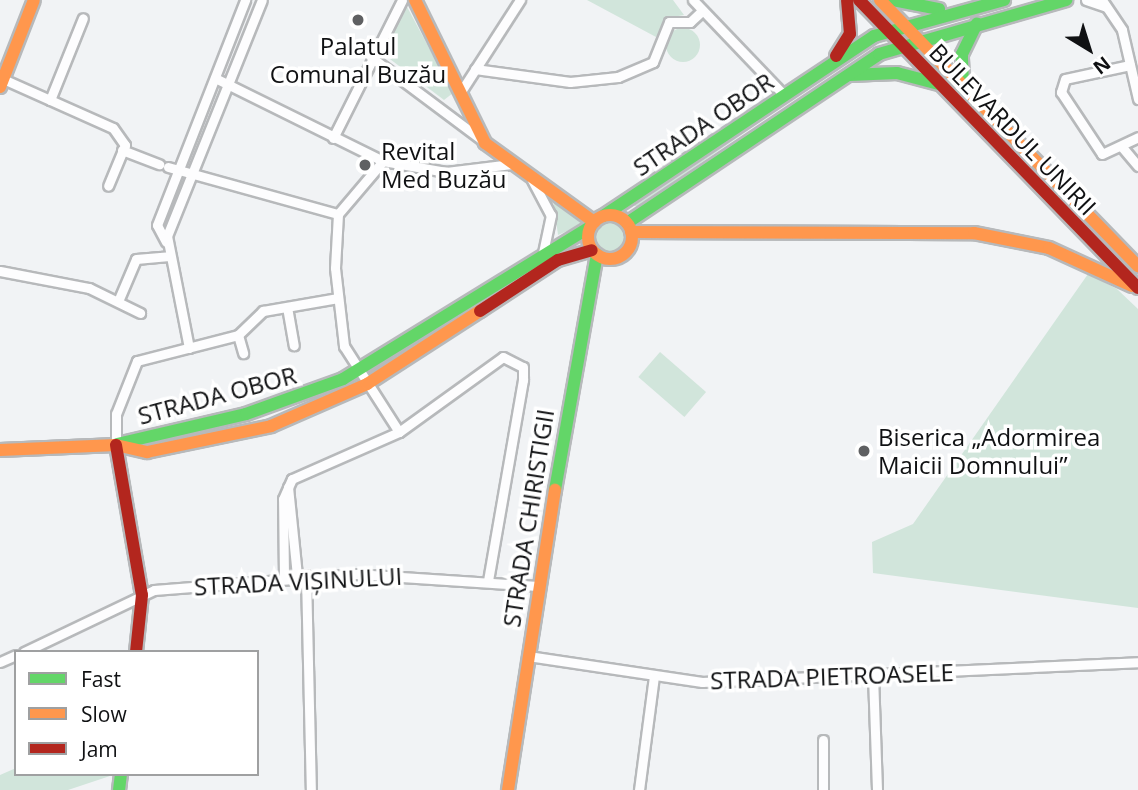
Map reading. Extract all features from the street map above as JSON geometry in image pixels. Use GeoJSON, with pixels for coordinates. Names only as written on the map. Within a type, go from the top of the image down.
{"type":"FeatureCollection","features":[{"type":"Feature","properties":{"kind":"main road"},"geometry":{"type":"LineString","coordinates":[[1,83],[34,0]]}},
{"type":"Feature","properties":{"kind":"main road"},"geometry":{"type":"LineString","coordinates":[[415,0],[485,143],[531,179],[596,222],[629,227],[974,233],[1049,248],[1138,289]]}},
{"type":"Feature","properties":{"kind":"main road"},"geometry":{"type":"LineString","coordinates":[[825,67],[850,34],[847,0]]}},
{"type":"Feature","properties":{"kind":"main road","name":"BULEVARDUL UNIRII"},"geometry":{"type":"LineString","coordinates":[[859,0],[1138,289]]}},
{"type":"Feature","properties":{"kind":"main road","name":"BULEVARDUL UNIRII"},"geometry":{"type":"LineString","coordinates":[[880,0],[1138,266]]}},
{"type":"Feature","properties":{"kind":"main road"},"geometry":{"type":"LineString","coordinates":[[893,0],[972,8]]}},
{"type":"Feature","properties":{"kind":"main road","name":"STRADA OBOR"},"geometry":{"type":"LineString","coordinates":[[116,445],[246,414],[358,372],[596,222],[825,67],[887,30],[903,23],[1003,0]]}},
{"type":"Feature","properties":{"kind":"main road","name":"STRADA OBOR"},"geometry":{"type":"LineString","coordinates":[[116,445],[147,452],[250,432],[367,384],[558,260],[594,252],[621,256],[629,227],[844,76],[902,44],[1066,0]]}},
{"type":"Feature","properties":{"kind":"main road"},"geometry":{"type":"LineString","coordinates":[[963,88],[962,54],[977,23]]}},
{"type":"Feature","properties":{"kind":"main road"},"geometry":{"type":"LineString","coordinates":[[844,76],[897,73],[939,84]]}},
{"type":"Feature","properties":{"kind":"main road","name":"STRADA CHIRISTIGII"},"geometry":{"type":"LineString","coordinates":[[508,790],[538,586],[594,252],[596,222]]}},
{"type":"Feature","properties":{"kind":"main road"},"geometry":{"type":"LineString","coordinates":[[0,450],[116,445],[142,595],[136,650]]}},
{"type":"Feature","properties":{"kind":"street"},"geometry":{"type":"LineString","coordinates":[[189,348],[166,242],[156,229],[245,0]]}},
{"type":"Feature","properties":{"kind":"street"},"geometry":{"type":"LineString","coordinates":[[166,242],[190,175],[262,0]]}},
{"type":"Feature","properties":{"kind":"street"},"geometry":{"type":"LineString","coordinates":[[333,138],[401,0]]}},
{"type":"Feature","properties":{"kind":"street"},"geometry":{"type":"LineString","coordinates":[[460,93],[520,0]]}},
{"type":"Feature","properties":{"kind":"street"},"geometry":{"type":"LineString","coordinates":[[692,0],[784,95]]}},
{"type":"Feature","properties":{"kind":"street"},"geometry":{"type":"LineString","coordinates":[[1086,0],[1104,3],[1122,30],[1138,99]]}},
{"type":"Feature","properties":{"kind":"street"},"geometry":{"type":"LineString","coordinates":[[475,69],[570,82],[618,77],[654,62],[669,22],[690,23],[702,11]]}},
{"type":"Feature","properties":{"kind":"street"},"geometry":{"type":"LineString","coordinates":[[50,100],[83,18]]}},
{"type":"Feature","properties":{"kind":"street"},"geometry":{"type":"LineString","coordinates":[[371,57],[485,143]]}},
{"type":"Feature","properties":{"kind":"street"},"geometry":{"type":"LineString","coordinates":[[1130,65],[1065,79],[1061,92],[1102,154],[1122,147],[1138,137]]}},
{"type":"Feature","properties":{"kind":"street"},"geometry":{"type":"LineString","coordinates":[[215,78],[383,161],[446,172],[512,164]]}},
{"type":"Feature","properties":{"kind":"street"},"geometry":{"type":"LineString","coordinates":[[1,83],[50,100],[113,128],[123,147],[178,172],[338,214]]}},
{"type":"Feature","properties":{"kind":"street"},"geometry":{"type":"LineString","coordinates":[[108,186],[123,147]]}},
{"type":"Feature","properties":{"kind":"street"},"geometry":{"type":"LineString","coordinates":[[1122,147],[1138,166]]}},
{"type":"Feature","properties":{"kind":"street"},"geometry":{"type":"LineString","coordinates":[[383,161],[338,214],[338,298],[344,346],[358,372],[399,432]]}},
{"type":"Feature","properties":{"kind":"street"},"geometry":{"type":"LineString","coordinates":[[531,179],[551,215],[543,253]]}},
{"type":"Feature","properties":{"kind":"street"},"geometry":{"type":"LineString","coordinates":[[119,299],[138,258],[169,256]]}},
{"type":"Feature","properties":{"kind":"street"},"geometry":{"type":"LineString","coordinates":[[0,271],[119,299],[140,313]]}},
{"type":"Feature","properties":{"kind":"street"},"geometry":{"type":"LineString","coordinates":[[116,445],[116,414],[130,369],[146,357],[238,335],[263,311],[338,298]]}},
{"type":"Feature","properties":{"kind":"street"},"geometry":{"type":"LineString","coordinates":[[287,307],[294,345]]}},
{"type":"Feature","properties":{"kind":"street"},"geometry":{"type":"LineString","coordinates":[[238,335],[243,353]]}},
{"type":"Feature","properties":{"kind":"street"},"geometry":{"type":"LineString","coordinates":[[284,578],[288,487],[297,476],[399,432],[493,362],[514,358],[523,367],[488,580]]}},
{"type":"Feature","properties":{"kind":"street"},"geometry":{"type":"LineString","coordinates":[[288,487],[302,576],[311,790]]}},
{"type":"Feature","properties":{"kind":"street","name":"STRADA VIȘINULUI"},"geometry":{"type":"LineString","coordinates":[[28,650],[142,595],[302,576],[488,580],[538,586]]}},
{"type":"Feature","properties":{"kind":"street","name":"STRADA PIETROASELE"},"geometry":{"type":"LineString","coordinates":[[528,656],[702,682],[1138,662]]}},
{"type":"Feature","properties":{"kind":"street"},"geometry":{"type":"LineString","coordinates":[[873,675],[877,790]]}},
{"type":"Feature","properties":{"kind":"street"},"geometry":{"type":"LineString","coordinates":[[639,790],[654,676]]}},
{"type":"Feature","properties":{"kind":"street"},"geometry":{"type":"LineString","coordinates":[[823,740],[823,790]]}},
{"type":"Feature","properties":{"kind":"green space"},"geometry":{"type":"Polygon","coordinates":[[[587,0],[673,0],[684,15],[667,18],[656,37],[587,0]]]}},
{"type":"Feature","properties":{"kind":"green space"},"geometry":{"type":"Polygon","coordinates":[[[405,3],[453,93],[444,100],[378,50],[405,3]]]}},
{"type":"Feature","properties":{"kind":"green space"},"geometry":{"type":"Polygon","coordinates":[[[683,28],[695,33],[700,45],[695,57],[683,62],[671,57],[666,45],[671,33],[683,28]]]}},
{"type":"Feature","properties":{"kind":"green space"},"geometry":{"type":"Polygon","coordinates":[[[873,44],[637,207],[629,203],[873,44]]]}},
{"type":"Feature","properties":{"kind":"green space"},"geometry":{"type":"Polygon","coordinates":[[[553,198],[584,222],[583,224],[558,235],[553,198]]]}},
{"type":"Feature","properties":{"kind":"green space"},"geometry":{"type":"Polygon","coordinates":[[[610,219],[623,224],[628,237],[623,250],[610,255],[597,250],[592,237],[597,224],[610,219]]]}},
{"type":"Feature","properties":{"kind":"green space"},"geometry":{"type":"Polygon","coordinates":[[[1088,274],[1117,289],[1138,309],[1138,608],[873,573],[872,542],[913,524],[1088,274]]]}},
{"type":"Feature","properties":{"kind":"green space"},"geometry":{"type":"Polygon","coordinates":[[[660,352],[706,392],[684,417],[638,377],[660,352]]]}},
{"type":"Feature","properties":{"kind":"green space"},"geometry":{"type":"Polygon","coordinates":[[[14,769],[14,776],[110,776],[68,790],[0,790],[0,775],[14,769]]]}},
{"type":"Feature","properties":{"kind":"traffic: fast"},"geometry":{"type":"LineString","coordinates":[[893,0],[939,9]]}},
{"type":"Feature","properties":{"kind":"traffic: fast"},"geometry":{"type":"LineString","coordinates":[[603,216],[874,36],[1004,0]]}},
{"type":"Feature","properties":{"kind":"traffic: fast"},"geometry":{"type":"LineString","coordinates":[[627,223],[879,54],[1066,0]]}},
{"type":"Feature","properties":{"kind":"traffic: fast"},"geometry":{"type":"LineString","coordinates":[[963,87],[962,54],[977,23]]}},
{"type":"Feature","properties":{"kind":"traffic: fast"},"geometry":{"type":"LineString","coordinates":[[849,75],[897,73],[939,84]]}},
{"type":"Feature","properties":{"kind":"traffic: fast"},"geometry":{"type":"LineString","coordinates":[[117,444],[246,414],[343,379],[590,227]]}},
{"type":"Feature","properties":{"kind":"traffic: fast"},"geometry":{"type":"LineString","coordinates":[[555,490],[597,255]]}},
{"type":"Feature","properties":{"kind":"traffic: fast"},"geometry":{"type":"LineString","coordinates":[[119,790],[121,776]]}},
{"type":"Feature","properties":{"kind":"traffic: slow"},"geometry":{"type":"LineString","coordinates":[[0,87],[34,0]]}},
{"type":"Feature","properties":{"kind":"traffic: slow"},"geometry":{"type":"LineString","coordinates":[[415,0],[485,143],[594,222]]}},
{"type":"Feature","properties":{"kind":"traffic: slow"},"geometry":{"type":"LineString","coordinates":[[880,0],[1138,266]]}},
{"type":"Feature","properties":{"kind":"traffic: slow"},"geometry":{"type":"LineString","coordinates":[[610,215],[626,221],[632,237],[626,253],[610,259],[594,253],[588,237],[594,221],[610,215]]}},
{"type":"Feature","properties":{"kind":"traffic: slow"},"geometry":{"type":"LineString","coordinates":[[631,232],[974,233],[1049,248],[1132,286]]}},
{"type":"Feature","properties":{"kind":"traffic: slow"},"geometry":{"type":"LineString","coordinates":[[0,450],[116,445],[147,452],[271,426],[367,384],[480,311]]}},
{"type":"Feature","properties":{"kind":"traffic: slow"},"geometry":{"type":"LineString","coordinates":[[508,790],[555,490]]}},
{"type":"Feature","properties":{"kind":"traffic: jam"},"geometry":{"type":"LineString","coordinates":[[836,56],[850,34],[847,0]]}},
{"type":"Feature","properties":{"kind":"traffic: jam"},"geometry":{"type":"LineString","coordinates":[[859,0],[1138,288]]}},
{"type":"Feature","properties":{"kind":"traffic: jam"},"geometry":{"type":"LineString","coordinates":[[480,311],[558,260],[592,250]]}},
{"type":"Feature","properties":{"kind":"traffic: jam"},"geometry":{"type":"LineString","coordinates":[[116,445],[142,595],[136,650]]}},
{"type":"Feature","properties":{"kind":"place","name":"Palatul Comunal Buzău"},"geometry":{"type":"Point","coordinates":[358,20]}},
{"type":"Feature","properties":{"kind":"place","name":"Revital Med Buzău"},"geometry":{"type":"Point","coordinates":[365,165]}},
{"type":"Feature","properties":{"kind":"place","name":"Biserica „Adormirea Maicii Domnului”"},"geometry":{"type":"Point","coordinates":[864,451]}}]}
